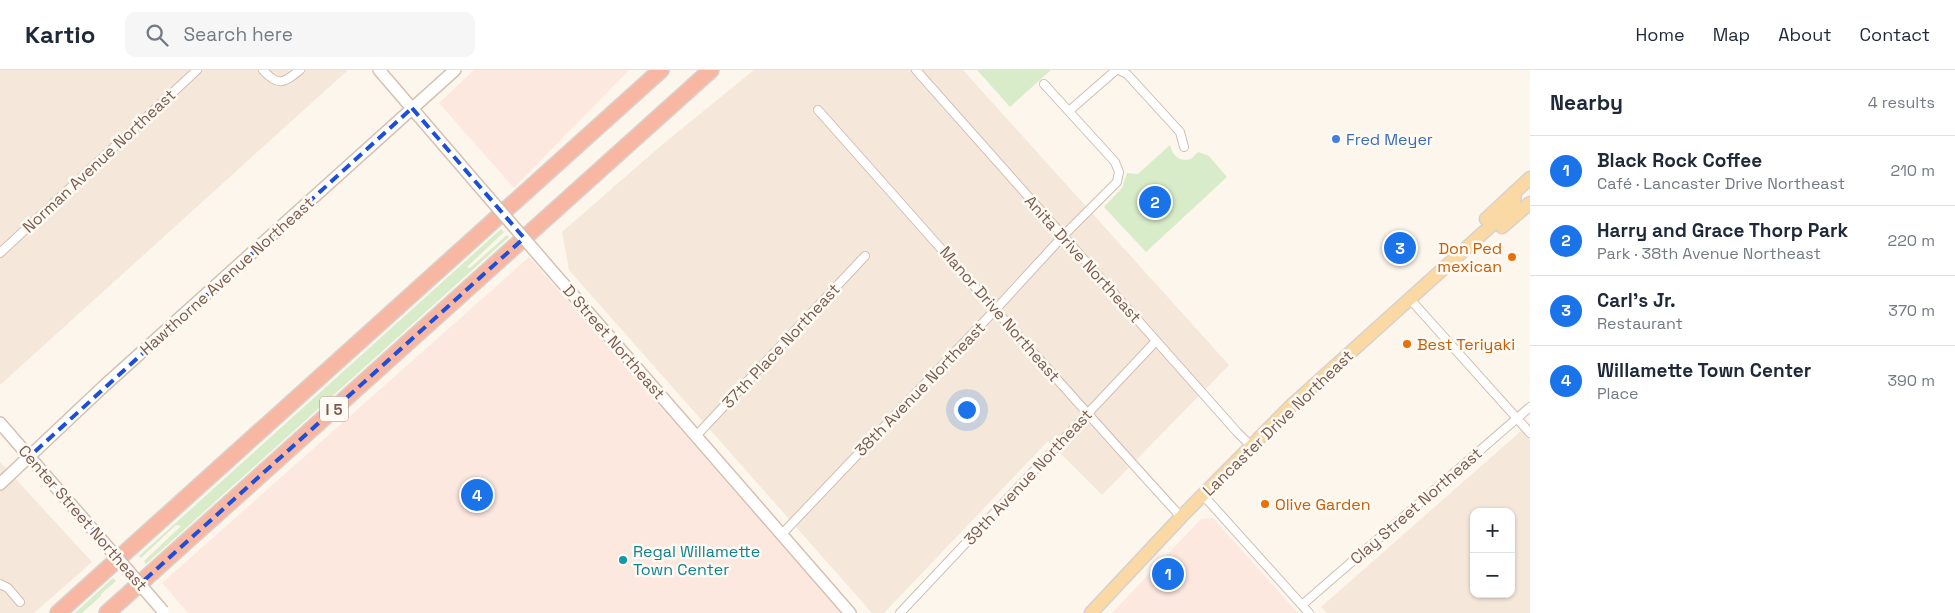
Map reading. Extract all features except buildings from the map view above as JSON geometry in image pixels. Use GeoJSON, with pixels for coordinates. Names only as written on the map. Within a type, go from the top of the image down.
{"type":"FeatureCollection","features":[{"type":"Feature","properties":{"kind":"highway","name":"I 5"},"geometry":{"type":"LineString","coordinates":[[528,190],[586,127],[645,70]]}},
{"type":"Feature","properties":{"kind":"highway","name":"I 5"},"geometry":{"type":"LineString","coordinates":[[58,613],[660,70]]}},
{"type":"Feature","properties":{"kind":"highway","name":"I 5"},"geometry":{"type":"LineString","coordinates":[[107,613],[711,70]]}},
{"type":"Feature","properties":{"kind":"highway"},"geometry":{"type":"LineString","coordinates":[[688,90],[719,70]]}},
{"type":"Feature","properties":{"kind":"main road","name":"D Street Northeast"},"geometry":{"type":"LineString","coordinates":[[379,70],[850,613]]}},
{"type":"Feature","properties":{"kind":"main road","name":"Hawthorne Avenue Northeast"},"geometry":{"type":"LineString","coordinates":[[0,484],[104,386],[456,70]]}},
{"type":"Feature","properties":{"kind":"main road","name":"Lancaster Drive Northeast"},"geometry":{"type":"LineString","coordinates":[[1474,242],[1480,224],[1530,178]]}},
{"type":"Feature","properties":{"kind":"main road","name":"Lancaster Drive Northeast"},"geometry":{"type":"LineString","coordinates":[[1091,613],[1251,446],[1325,374],[1474,242],[1491,237],[1530,203]]}},
{"type":"Feature","properties":{"kind":"main road","name":"Center Street Northeast"},"geometry":{"type":"LineString","coordinates":[[0,423],[164,612]]}},
{"type":"Feature","properties":{"kind":"street","name":"Norman Avenue Northeast"},"geometry":{"type":"LineString","coordinates":[[0,253],[197,70]]}},
{"type":"Feature","properties":{"kind":"street"},"geometry":{"type":"LineString","coordinates":[[263,70],[273,80],[283,82],[300,70]]}},
{"type":"Feature","properties":{"kind":"street","name":"Anita Drive Northeast"},"geometry":{"type":"LineString","coordinates":[[916,70],[1156,342],[1251,446]]}},
{"type":"Feature","properties":{"kind":"street"},"geometry":{"type":"LineString","coordinates":[[1044,84],[1069,111],[1118,70],[1127,74],[1178,130],[1184,147]]}},
{"type":"Feature","properties":{"kind":"street","name":"Manor Drive Northeast"},"geometry":{"type":"LineString","coordinates":[[818,110],[1182,517]]}},
{"type":"Feature","properties":{"kind":"street","name":"38th Avenue Northeast"},"geometry":{"type":"LineString","coordinates":[[782,534],[1063,236],[1118,182],[1118,166],[1116,162],[1069,111]]}},
{"type":"Feature","properties":{"kind":"street","name":"37th Place Northeast"},"geometry":{"type":"LineString","coordinates":[[696,436],[865,256]]}},
{"type":"Feature","properties":{"kind":"street"},"geometry":{"type":"LineString","coordinates":[[1409,298],[1530,433]]}},
{"type":"Feature","properties":{"kind":"street","name":"39th Avenue Northeast"},"geometry":{"type":"LineString","coordinates":[[900,613],[1156,342]]}},
{"type":"Feature","properties":{"kind":"street","name":"Clay Street Northeast"},"geometry":{"type":"LineString","coordinates":[[1302,605],[1530,407]]}},
{"type":"Feature","properties":{"kind":"street"},"geometry":{"type":"LineString","coordinates":[[1204,495],[1309,613]]}},
{"type":"Feature","properties":{"kind":"street"},"geometry":{"type":"LineString","coordinates":[[0,584],[8,588],[20,602]]}},
{"type":"Feature","properties":{"kind":"highlighted area"},"geometry":{"type":"Polygon","coordinates":[[[412,108],[524,238],[140,584],[30,456],[412,108]]]}},
{"type":"Feature","properties":{"kind":"shaded area"},"geometry":{"type":"Polygon","coordinates":[[[0,70],[348,70],[0,385],[0,70]]]}},
{"type":"Feature","properties":{"kind":"shaded area"},"geometry":{"type":"Polygon","coordinates":[[[474,70],[629,70],[514,188],[439,103],[474,70]]]}},
{"type":"Feature","properties":{"kind":"shaded area"},"geometry":{"type":"Polygon","coordinates":[[[754,70],[963,70],[1229,365],[1102,495],[1048,441],[884,613],[872,613],[569,270],[562,232],[663,144],[754,70]]]}},
{"type":"Feature","properties":{"kind":"shaded area"},"geometry":{"type":"Polygon","coordinates":[[[529,257],[841,613],[188,613],[162,583],[529,257]]]}},
{"type":"Feature","properties":{"kind":"shaded area"},"geometry":{"type":"Polygon","coordinates":[[[1530,423],[1530,613],[1327,613],[1321,607],[1530,423]]]}},
{"type":"Feature","properties":{"kind":"shaded area"},"geometry":{"type":"Polygon","coordinates":[[[0,462],[92,562],[34,613],[0,613],[0,462]]]}},
{"type":"Feature","properties":{"kind":"shaded area"},"geometry":{"type":"Polygon","coordinates":[[[1213,518],[1298,613],[1112,613],[1201,519],[1213,518]]]}},
{"type":"Feature","properties":{"kind":"green space"},"geometry":{"type":"Polygon","coordinates":[[[977,70],[1051,70],[1010,107],[977,70]]]}},
{"type":"Feature","properties":{"kind":"green space"},"geometry":{"type":"Polygon","coordinates":[[[1170,145],[1175,155],[1183,160],[1191,159],[1198,152],[1209,156],[1227,177],[1146,252],[1104,207],[1122,188],[1127,173],[1138,174],[1170,145]]]}},
{"type":"Feature","properties":{"kind":"green space"},"geometry":{"type":"Polygon","coordinates":[[[501,229],[504,232],[467,267],[470,268],[507,235],[509,237],[146,564],[144,561],[181,526],[176,525],[141,558],[139,556],[501,229]]]}},
{"type":"Feature","properties":{"kind":"green space"},"geometry":{"type":"Polygon","coordinates":[[[113,578],[116,581],[101,596],[82,613],[75,613],[113,578]]]}},
{"type":"Feature","properties":{"kind":"place","name":"Fred Meyer"},"geometry":{"type":"Point","coordinates":[1336,139]}},
{"type":"Feature","properties":{"kind":"place","name":"Harry and Grace Thorp Park"},"geometry":{"type":"Point","coordinates":[1155,202]}},
{"type":"Feature","properties":{"kind":"place","name":"Carl's Jr."},"geometry":{"type":"Point","coordinates":[1400,248]}},
{"type":"Feature","properties":{"kind":"place","name":"Don Ped mexican"},"geometry":{"type":"Point","coordinates":[1512,257]}},
{"type":"Feature","properties":{"kind":"place","name":"Best Teriyaki"},"geometry":{"type":"Point","coordinates":[1407,344]}},
{"type":"Feature","properties":{"kind":"place","name":"Willamette Town Center"},"geometry":{"type":"Point","coordinates":[477,495]}},
{"type":"Feature","properties":{"kind":"place","name":"Olive Garden"},"geometry":{"type":"Point","coordinates":[1265,504]}},
{"type":"Feature","properties":{"kind":"place","name":"Regal Willamette Town Center"},"geometry":{"type":"Point","coordinates":[623,560]}},
{"type":"Feature","properties":{"kind":"place","name":"Black Rock Coffee"},"geometry":{"type":"Point","coordinates":[1168,574]}}]}
